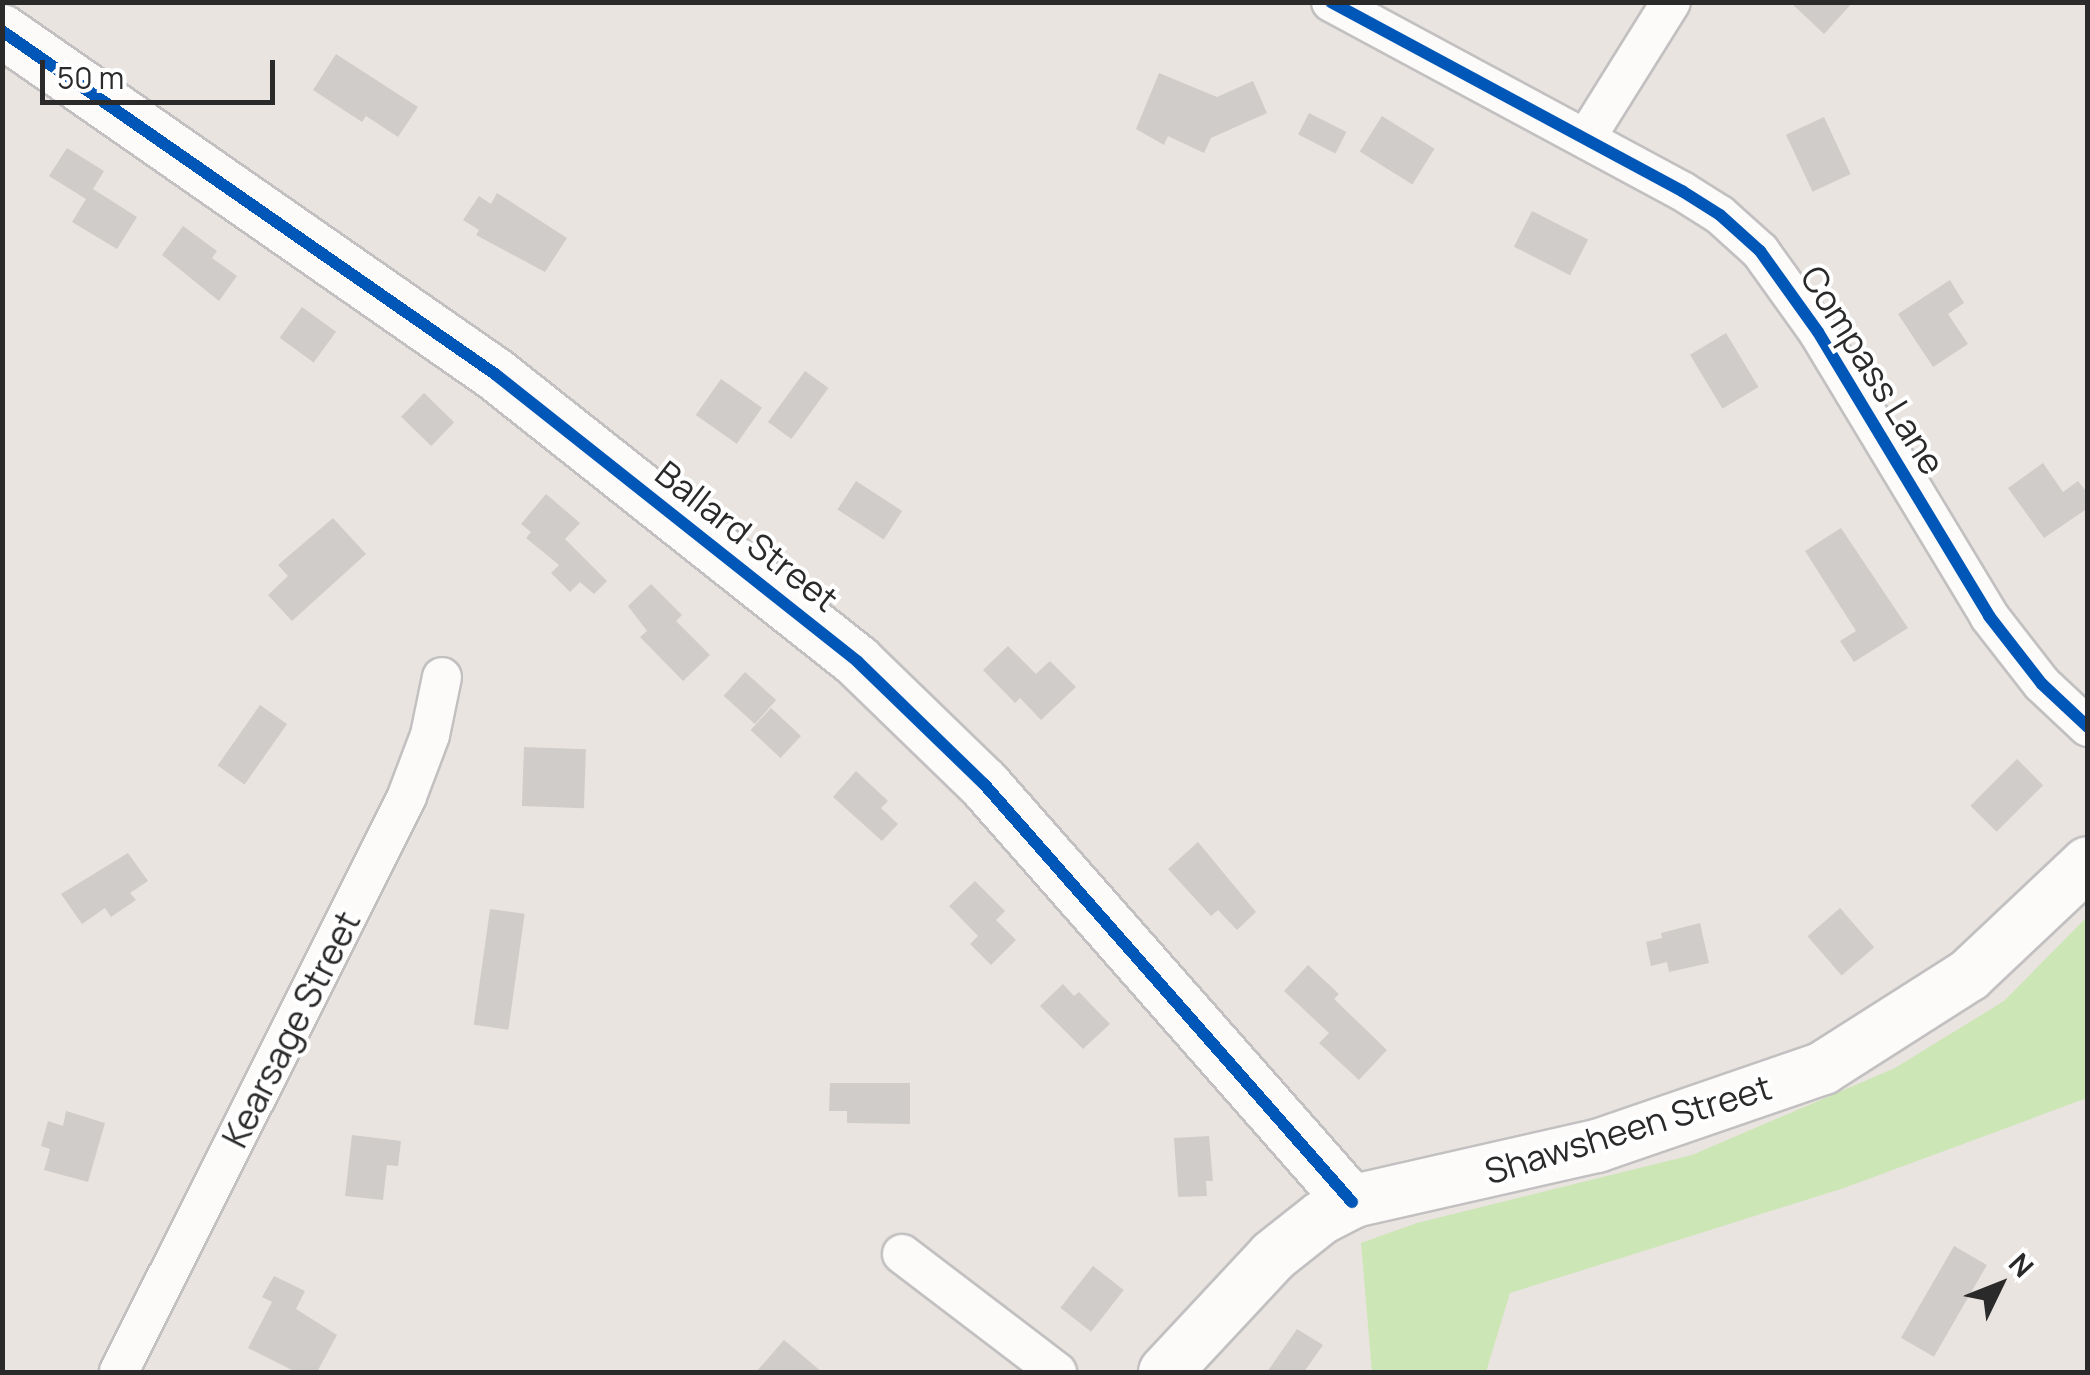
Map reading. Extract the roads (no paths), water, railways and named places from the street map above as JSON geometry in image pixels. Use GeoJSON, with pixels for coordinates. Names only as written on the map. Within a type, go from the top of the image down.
{"type":"FeatureCollection","features":[{"type":"Feature","properties":{"kind":"street","name":"Compass Lane"},"geometry":{"type":"LineString","coordinates":[[1331,2],[1586,138],[1720,215],[1760,251],[1818,332],[1989,616],[2042,684],[2088,727]]}},
{"type":"Feature","properties":{"kind":"street"},"geometry":{"type":"LineString","coordinates":[[1586,138],[1671,2]]}},
{"type":"Feature","properties":{"kind":"street","name":"Ballard Street"},"geometry":{"type":"LineString","coordinates":[[2,31],[496,374],[858,662],[984,784],[1352,1202]]}},
{"type":"Feature","properties":{"kind":"street","name":"Kearsage Street"},"geometry":{"type":"LineString","coordinates":[[119,1372],[407,796],[430,735],[442,677]]}},
{"type":"Feature","properties":{"kind":"street","name":"Shawsheen Street"},"geometry":{"type":"LineString","coordinates":[[1165,1372],[1274,1256],[1320,1218],[1352,1202],[1597,1146],[1823,1068],[1969,975],[2088,863]]}},
{"type":"Feature","properties":{"kind":"street"},"geometry":{"type":"LineString","coordinates":[[902,1254],[1057,1372]]}}]}
